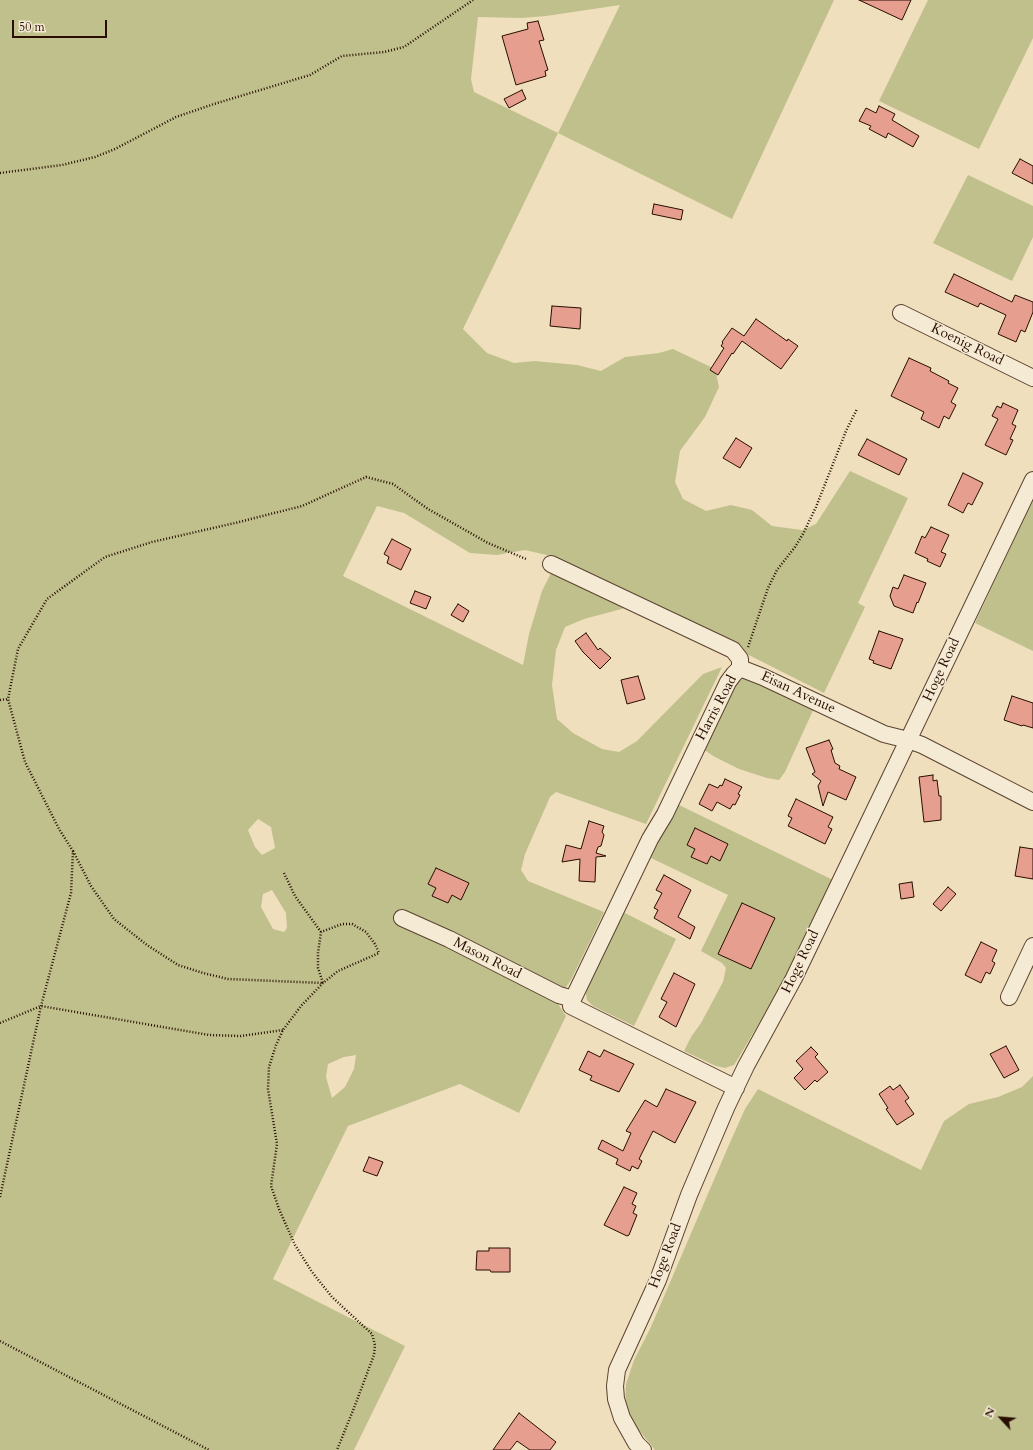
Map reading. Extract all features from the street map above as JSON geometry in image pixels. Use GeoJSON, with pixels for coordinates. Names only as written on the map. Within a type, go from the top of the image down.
{"type":"FeatureCollection","features":[{"type":"Feature","properties":{"kind":"street","name":"Koenig Road"},"geometry":{"type":"LineString","coordinates":[[901,313],[1033,378]]}},
{"type":"Feature","properties":{"kind":"street","name":"Hoge Road"},"geometry":{"type":"LineString","coordinates":[[643,1450],[636,1443],[622,1418],[616,1399],[615,1386],[617,1370],[658,1280],[689,1195],[736,1088],[794,978],[1033,480]]}},
{"type":"Feature","properties":{"kind":"street"},"geometry":{"type":"LineString","coordinates":[[551,564],[733,650],[740,659],[740,668]]}},
{"type":"Feature","properties":{"kind":"street","name":"Eisan Avenue"},"geometry":{"type":"LineString","coordinates":[[740,668],[763,677],[884,734],[922,745],[1033,802]]}},
{"type":"Feature","properties":{"kind":"street","name":"Harris Road"},"geometry":{"type":"LineString","coordinates":[[572,1002],[650,839],[665,814],[728,682],[740,668]]}},
{"type":"Feature","properties":{"kind":"street","name":"Mason Road"},"geometry":{"type":"LineString","coordinates":[[402,918],[449,939],[736,1088]]}},
{"type":"Feature","properties":{"kind":"street"},"geometry":{"type":"LineString","coordinates":[[1009,997],[1033,946]]}},
{"type":"Feature","properties":{"kind":"path"},"geometry":{"type":"LineString","coordinates":[[0,173],[62,165],[95,157],[115,149],[176,117],[310,75],[342,56],[384,52],[404,47],[473,0]]}},
{"type":"Feature","properties":{"kind":"path","name":"Harris Road"},"geometry":{"type":"LineString","coordinates":[[740,668],[768,588],[777,570],[803,534],[816,507],[846,432],[857,409]]}},
{"type":"Feature","properties":{"kind":"path"},"geometry":{"type":"LineString","coordinates":[[323,983],[228,979],[203,974],[178,964],[147,945],[114,919],[91,886],[73,851],[59,829],[25,762],[8,699],[18,649],[47,599],[105,557],[152,542],[302,506],[366,477],[393,484],[428,509],[488,543],[526,559]]}},
{"type":"Feature","properties":{"kind":"path"},"geometry":{"type":"LineString","coordinates":[[0,700],[8,699]]}},
{"type":"Feature","properties":{"kind":"path"},"geometry":{"type":"LineString","coordinates":[[0,1197],[41,1006],[71,893],[73,851]]}},
{"type":"Feature","properties":{"kind":"path"},"geometry":{"type":"LineString","coordinates":[[284,873],[295,896],[321,932],[318,968],[323,983]]}},
{"type":"Feature","properties":{"kind":"path"},"geometry":{"type":"LineString","coordinates":[[321,932],[342,924],[352,924],[366,932],[375,944],[379,953],[338,971],[323,983],[301,1006],[283,1030],[276,1044],[269,1067],[268,1089],[277,1144],[271,1186],[279,1209],[295,1244],[312,1272],[332,1297],[372,1334],[375,1345],[374,1355],[337,1450]]}},
{"type":"Feature","properties":{"kind":"path"},"geometry":{"type":"LineString","coordinates":[[0,1023],[41,1006],[209,1035],[241,1036],[283,1030]]}},
{"type":"Feature","properties":{"kind":"path"},"geometry":{"type":"LineString","coordinates":[[0,1340],[209,1450]]}},
{"type":"Feature","properties":{"kind":"green space"},"geometry":{"type":"Polygon","coordinates":[[[0,0],[834,0],[732,219],[558,133],[463,329],[487,353],[514,363],[534,361],[577,365],[601,371],[625,357],[659,353],[673,349],[715,369],[719,387],[705,417],[680,451],[675,482],[683,499],[706,511],[731,505],[752,510],[772,526],[802,530],[816,524],[850,471],[908,498],[858,603],[865,607],[824,693],[555,557],[525,550],[497,555],[470,553],[404,513],[377,506],[343,576],[523,665],[529,634],[542,591],[552,571],[629,607],[584,619],[565,627],[556,650],[552,685],[557,719],[573,733],[602,749],[619,752],[637,741],[703,674],[722,667],[646,824],[556,792],[550,797],[525,854],[521,870],[528,881],[604,912],[571,980],[566,987],[559,988],[554,998],[566,1016],[519,1113],[460,1084],[348,1126],[273,1279],[405,1346],[354,1450],[0,1450],[0,0]],[[620,5],[546,16],[522,18],[478,17],[471,79],[474,92],[558,133],[620,5]],[[258,819],[248,830],[255,847],[262,855],[275,848],[271,827],[258,819]],[[272,890],[263,894],[261,907],[273,929],[284,932],[287,928],[286,913],[272,890]],[[356,1055],[344,1057],[328,1064],[326,1077],[332,1098],[345,1087],[354,1069],[356,1055]]]}},
{"type":"Feature","properties":{"kind":"green space"},"geometry":{"type":"Polygon","coordinates":[[[928,0],[1033,0],[1033,38],[979,149],[879,101],[928,0]]]}},
{"type":"Feature","properties":{"kind":"green space"},"geometry":{"type":"Polygon","coordinates":[[[968,175],[1033,206],[1033,237],[1012,281],[933,243],[968,175]]]}},
{"type":"Feature","properties":{"kind":"green space"},"geometry":{"type":"Polygon","coordinates":[[[1033,499],[1033,651],[975,623],[1033,499]]]}},
{"type":"Feature","properties":{"kind":"green space"},"geometry":{"type":"Polygon","coordinates":[[[748,675],[815,706],[785,772],[779,780],[767,778],[739,769],[701,748],[738,676],[748,675]]]}},
{"type":"Feature","properties":{"kind":"green space"},"geometry":{"type":"Polygon","coordinates":[[[675,803],[833,880],[777,993],[734,1065],[725,1068],[716,1066],[684,1051],[723,982],[726,968],[722,963],[701,951],[728,895],[649,857],[675,803]]]}},
{"type":"Feature","properties":{"kind":"green space"},"geometry":{"type":"Polygon","coordinates":[[[623,912],[676,939],[634,1026],[593,1006],[587,1000],[586,994],[587,986],[623,912]]]}},
{"type":"Feature","properties":{"kind":"green space"},"geometry":{"type":"Polygon","coordinates":[[[1033,1076],[1033,1450],[655,1450],[634,1424],[625,1404],[626,1384],[634,1360],[650,1329],[745,1109],[758,1089],[921,1170],[944,1121],[969,1104],[998,1097],[1022,1087],[1033,1076]]]}},
{"type":"Feature","properties":{"kind":"building"},"geometry":{"type":"Polygon","coordinates":[[[859,0],[911,0],[902,20],[859,0]]]}},
{"type":"Feature","properties":{"kind":"building"},"geometry":{"type":"Polygon","coordinates":[[[538,21],[544,40],[539,41],[548,70],[545,71],[546,76],[516,85],[502,36],[528,29],[527,23],[538,21]]]}},
{"type":"Feature","properties":{"kind":"building"},"geometry":{"type":"Polygon","coordinates":[[[522,90],[526,99],[509,108],[504,99],[522,90]]]}},
{"type":"Feature","properties":{"kind":"building"},"geometry":{"type":"Polygon","coordinates":[[[879,106],[895,114],[892,120],[919,136],[913,147],[888,133],[886,138],[869,129],[871,126],[859,121],[866,108],[876,113],[879,106]]]}},
{"type":"Feature","properties":{"kind":"building"},"geometry":{"type":"Polygon","coordinates":[[[1020,159],[1033,166],[1033,184],[1012,173],[1020,159]]]}},
{"type":"Feature","properties":{"kind":"building"},"geometry":{"type":"Polygon","coordinates":[[[654,204],[683,210],[681,220],[652,214],[654,204]]]}},
{"type":"Feature","properties":{"kind":"building"},"geometry":{"type":"Polygon","coordinates":[[[954,274],[1012,302],[1015,295],[1033,302],[1033,312],[1025,332],[1021,330],[1016,342],[998,334],[1006,315],[980,303],[978,307],[945,292],[954,274]]]}},
{"type":"Feature","properties":{"kind":"building"},"geometry":{"type":"Polygon","coordinates":[[[552,306],[581,308],[580,329],[550,326],[552,306]]]}},
{"type":"Feature","properties":{"kind":"building"},"geometry":{"type":"Polygon","coordinates":[[[756,319],[787,341],[788,339],[798,346],[781,369],[742,341],[733,354],[732,353],[718,375],[710,370],[724,348],[721,346],[723,343],[722,342],[732,328],[744,336],[756,319]]]}},
{"type":"Feature","properties":{"kind":"building"},"geometry":{"type":"Polygon","coordinates":[[[909,358],[931,368],[930,371],[949,381],[948,383],[958,388],[951,402],[956,405],[949,419],[944,416],[939,428],[921,419],[924,412],[891,396],[909,358]]]}},
{"type":"Feature","properties":{"kind":"building"},"geometry":{"type":"Polygon","coordinates":[[[1003,403],[1018,410],[1012,424],[1016,426],[1010,439],[1013,440],[1006,455],[985,445],[998,419],[992,416],[997,406],[1001,408],[1003,403]]]}},
{"type":"Feature","properties":{"kind":"building"},"geometry":{"type":"Polygon","coordinates":[[[736,438],[752,448],[740,468],[723,458],[736,438]]]}},
{"type":"Feature","properties":{"kind":"building"},"geometry":{"type":"Polygon","coordinates":[[[867,439],[907,459],[899,475],[858,455],[867,439]]]}},
{"type":"Feature","properties":{"kind":"building"},"geometry":{"type":"Polygon","coordinates":[[[963,473],[983,483],[972,505],[968,503],[963,513],[948,505],[963,473]]]}},
{"type":"Feature","properties":{"kind":"building"},"geometry":{"type":"Polygon","coordinates":[[[931,527],[949,535],[941,552],[946,554],[940,567],[915,553],[922,536],[925,538],[931,527]]]}},
{"type":"Feature","properties":{"kind":"building"},"geometry":{"type":"Polygon","coordinates":[[[392,539],[411,549],[401,570],[387,563],[389,557],[384,554],[392,539]]]}},
{"type":"Feature","properties":{"kind":"building"},"geometry":{"type":"Polygon","coordinates":[[[904,575],[926,583],[913,613],[894,606],[890,596],[893,587],[898,589],[904,575]]]}},
{"type":"Feature","properties":{"kind":"building"},"geometry":{"type":"Polygon","coordinates":[[[415,591],[431,597],[426,609],[410,603],[415,591]]]}},
{"type":"Feature","properties":{"kind":"building"},"geometry":{"type":"Polygon","coordinates":[[[458,604],[469,611],[463,622],[451,615],[458,604]]]}},
{"type":"Feature","properties":{"kind":"building"},"geometry":{"type":"Polygon","coordinates":[[[879,631],[903,639],[891,669],[873,663],[874,661],[869,659],[879,631]]]}},
{"type":"Feature","properties":{"kind":"building"},"geometry":{"type":"Polygon","coordinates":[[[586,633],[598,650],[600,648],[611,658],[600,669],[583,652],[575,641],[586,633]]]}},
{"type":"Feature","properties":{"kind":"building"},"geometry":{"type":"Polygon","coordinates":[[[638,676],[645,699],[627,704],[621,680],[638,676]]]}},
{"type":"Feature","properties":{"kind":"building"},"geometry":{"type":"Polygon","coordinates":[[[1012,696],[1033,703],[1033,728],[1004,720],[1012,696]]]}},
{"type":"Feature","properties":{"kind":"building"},"geometry":{"type":"Polygon","coordinates":[[[829,740],[833,749],[831,750],[835,763],[840,766],[839,769],[856,777],[846,800],[828,792],[823,806],[818,786],[821,781],[812,774],[815,772],[806,748],[829,740]]]}},
{"type":"Feature","properties":{"kind":"building"},"geometry":{"type":"Polygon","coordinates":[[[933,775],[933,781],[937,780],[939,796],[941,796],[941,820],[924,822],[919,777],[933,775]]]}},
{"type":"Feature","properties":{"kind":"building"},"geometry":{"type":"Polygon","coordinates":[[[725,779],[742,787],[735,805],[733,804],[730,809],[717,802],[712,811],[699,804],[709,784],[718,788],[720,785],[722,786],[725,779]]]}},
{"type":"Feature","properties":{"kind":"building"},"geometry":{"type":"Polygon","coordinates":[[[796,799],[833,817],[828,827],[832,829],[825,844],[788,826],[792,818],[788,816],[796,799]]]}},
{"type":"Feature","properties":{"kind":"building"},"geometry":{"type":"Polygon","coordinates":[[[589,821],[604,826],[602,832],[604,835],[601,846],[598,847],[596,853],[606,856],[596,857],[595,882],[579,881],[580,859],[562,862],[566,845],[581,849],[589,821]]]}},
{"type":"Feature","properties":{"kind":"building"},"geometry":{"type":"Polygon","coordinates":[[[695,828],[728,844],[720,861],[711,856],[707,864],[691,857],[695,849],[687,845],[695,828]]]}},
{"type":"Feature","properties":{"kind":"building"},"geometry":{"type":"Polygon","coordinates":[[[1020,847],[1033,849],[1033,879],[1015,876],[1020,847]]]}},
{"type":"Feature","properties":{"kind":"building"},"geometry":{"type":"Polygon","coordinates":[[[436,868],[469,883],[461,900],[452,895],[448,903],[432,896],[436,888],[428,884],[436,868]]]}},
{"type":"Feature","properties":{"kind":"building"},"geometry":{"type":"Polygon","coordinates":[[[664,875],[691,890],[678,917],[695,927],[690,939],[654,918],[658,910],[654,908],[662,893],[656,890],[664,875]]]}},
{"type":"Feature","properties":{"kind":"building"},"geometry":{"type":"Polygon","coordinates":[[[912,882],[914,897],[901,899],[899,884],[912,882]]]}},
{"type":"Feature","properties":{"kind":"building"},"geometry":{"type":"Polygon","coordinates":[[[948,887],[956,894],[941,911],[933,904],[948,887]]]}},
{"type":"Feature","properties":{"kind":"building"},"geometry":{"type":"Polygon","coordinates":[[[742,903],[775,918],[751,969],[718,954],[742,903]]]}},
{"type":"Feature","properties":{"kind":"building"},"geometry":{"type":"Polygon","coordinates":[[[981,942],[997,950],[992,961],[995,963],[990,974],[986,972],[981,983],[965,975],[981,942]]]}},
{"type":"Feature","properties":{"kind":"building"},"geometry":{"type":"Polygon","coordinates":[[[674,973],[695,984],[676,1027],[659,1017],[667,1002],[661,999],[674,973]]]}},
{"type":"Feature","properties":{"kind":"building"},"geometry":{"type":"Polygon","coordinates":[[[1006,1046],[1019,1070],[1004,1078],[990,1054],[1006,1046]]]}},
{"type":"Feature","properties":{"kind":"building"},"geometry":{"type":"Polygon","coordinates":[[[811,1047],[818,1054],[815,1057],[828,1072],[817,1082],[815,1080],[805,1090],[794,1078],[803,1069],[796,1061],[811,1047]]]}},
{"type":"Feature","properties":{"kind":"building"},"geometry":{"type":"Polygon","coordinates":[[[604,1050],[634,1064],[619,1092],[590,1080],[592,1076],[579,1070],[588,1051],[600,1057],[604,1050]]]}},
{"type":"Feature","properties":{"kind":"building"},"geometry":{"type":"Polygon","coordinates":[[[900,1085],[909,1098],[905,1101],[914,1114],[897,1125],[886,1109],[888,1108],[879,1094],[890,1086],[893,1090],[900,1085]]]}},
{"type":"Feature","properties":{"kind":"building"},"geometry":{"type":"Polygon","coordinates":[[[666,1089],[696,1102],[675,1143],[653,1131],[639,1159],[642,1161],[638,1169],[632,1166],[630,1171],[616,1164],[618,1159],[598,1149],[602,1140],[623,1151],[631,1133],[626,1131],[645,1100],[657,1107],[666,1089]]]}},
{"type":"Feature","properties":{"kind":"building"},"geometry":{"type":"Polygon","coordinates":[[[369,1157],[383,1162],[377,1176],[363,1171],[369,1157]]]}},
{"type":"Feature","properties":{"kind":"building"},"geometry":{"type":"Polygon","coordinates":[[[624,1187],[637,1193],[632,1204],[636,1206],[633,1213],[637,1215],[629,1235],[627,1236],[604,1225],[624,1187]]]}},
{"type":"Feature","properties":{"kind":"building"},"geometry":{"type":"Polygon","coordinates":[[[489,1248],[510,1248],[510,1272],[476,1270],[477,1251],[489,1251],[489,1248]]]}},
{"type":"Feature","properties":{"kind":"building"},"geometry":{"type":"Polygon","coordinates":[[[519,1413],[556,1442],[550,1450],[530,1450],[517,1441],[510,1450],[493,1450],[519,1413]]]}}]}
